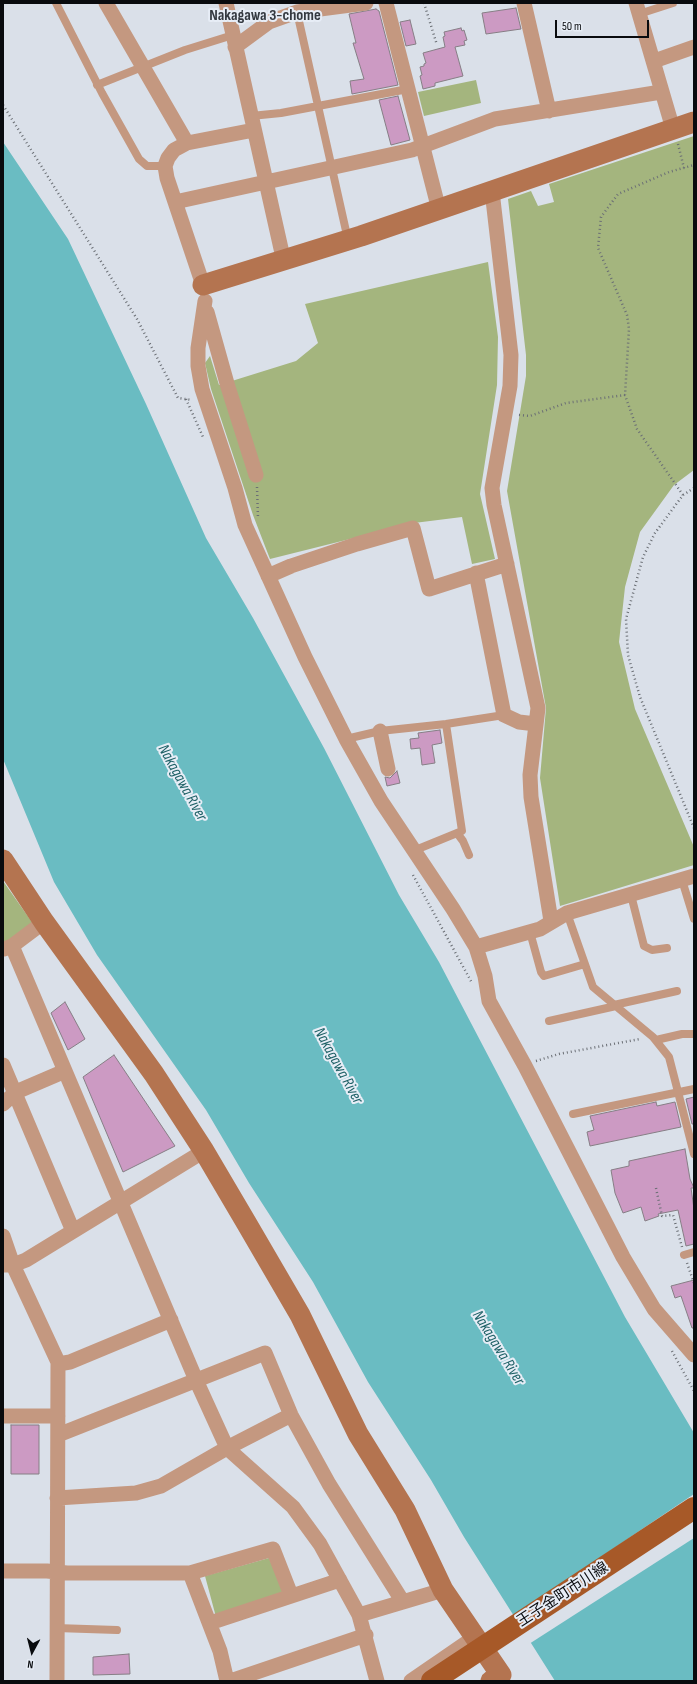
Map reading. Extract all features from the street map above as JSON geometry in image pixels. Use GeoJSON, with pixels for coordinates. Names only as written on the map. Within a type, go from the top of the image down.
{"type":"FeatureCollection","features":[{"type":"Feature","properties":{"kind":"main road","name":"王子金町市川線"},"geometry":{"type":"LineString","coordinates":[[432,1681],[694,1508]]}},
{"type":"Feature","properties":{"kind":"main road","name":"王子金町市川線"},"geometry":{"type":"LineString","coordinates":[[456,1681],[694,1524]]}},
{"type":"Feature","properties":{"kind":"street"},"geometry":{"type":"LineString","coordinates":[[106,3],[187,143]]}},
{"type":"Feature","properties":{"kind":"street"},"geometry":{"type":"LineString","coordinates":[[226,3],[284,262]]}},
{"type":"Feature","properties":{"kind":"street"},"geometry":{"type":"LineString","coordinates":[[234,41],[269,22],[315,6],[366,3]]}},
{"type":"Feature","properties":{"kind":"street"},"geometry":{"type":"LineString","coordinates":[[386,3],[438,210]]}},
{"type":"Feature","properties":{"kind":"street"},"geometry":{"type":"LineString","coordinates":[[524,3],[549,111]]}},
{"type":"Feature","properties":{"kind":"street"},"geometry":{"type":"LineString","coordinates":[[638,9],[654,61],[661,92],[675,134]]}},
{"type":"Feature","properties":{"kind":"street"},"geometry":{"type":"LineString","coordinates":[[654,61],[694,47]]}},
{"type":"Feature","properties":{"kind":"street"},"geometry":{"type":"LineString","coordinates":[[175,202],[267,183],[423,146],[495,119],[661,92]]}},
{"type":"Feature","properties":{"kind":"street"},"geometry":{"type":"LineString","coordinates":[[204,293],[284,262],[492,191],[675,134],[694,122]]}},
{"type":"Feature","properties":{"kind":"street"},"geometry":{"type":"LineString","coordinates":[[253,123],[187,143],[174,150],[168,158],[165,166],[204,293],[211,329],[228,387],[256,475]]}},
{"type":"Feature","properties":{"kind":"street"},"geometry":{"type":"LineString","coordinates":[[492,191],[511,355],[510,386],[492,488],[494,505],[538,708],[530,775],[531,797],[551,921]]}},
{"type":"Feature","properties":{"kind":"street"},"geometry":{"type":"LineString","coordinates":[[204,293],[198,348],[198,366],[202,389],[235,488],[245,525],[305,657],[346,739],[381,802],[453,909],[476,948],[485,976],[489,1001],[525,1066],[622,1257],[654,1309],[694,1355]]}},
{"type":"Feature","properties":{"kind":"street"},"geometry":{"type":"LineString","coordinates":[[268,576],[313,559],[412,528],[429,589],[507,564]]}},
{"type":"Feature","properties":{"kind":"street"},"geometry":{"type":"LineString","coordinates":[[476,574],[504,715],[519,722],[536,724]]}},
{"type":"Feature","properties":{"kind":"street"},"geometry":{"type":"LineString","coordinates":[[380,731],[388,769]]}},
{"type":"Feature","properties":{"kind":"street"},"geometry":{"type":"LineString","coordinates":[[3,860],[44,922],[154,1074],[204,1151],[300,1315],[358,1434],[405,1510],[443,1590],[475,1637],[499,1679]]}},
{"type":"Feature","properties":{"kind":"street"},"geometry":{"type":"LineString","coordinates":[[476,948],[540,929],[551,921],[567,913],[688,878]]}},
{"type":"Feature","properties":{"kind":"street"},"geometry":{"type":"LineString","coordinates":[[44,922],[8,947],[65,1071],[196,1380],[227,1448],[293,1507],[320,1544],[359,1615],[366,1635],[377,1681]]}},
{"type":"Feature","properties":{"kind":"street"},"geometry":{"type":"LineString","coordinates":[[3,1065],[16,1092],[73,1231]]}},
{"type":"Feature","properties":{"kind":"street"},"geometry":{"type":"LineString","coordinates":[[3,1104],[16,1092],[65,1071]]}},
{"type":"Feature","properties":{"kind":"street"},"geometry":{"type":"LineString","coordinates":[[8,1265],[26,1260],[120,1201],[204,1151]]}},
{"type":"Feature","properties":{"kind":"street"},"geometry":{"type":"LineString","coordinates":[[3,1236],[8,1265],[58,1364],[57,1681]]}},
{"type":"Feature","properties":{"kind":"street"},"geometry":{"type":"LineString","coordinates":[[58,1364],[70,1362],[171,1320]]}},
{"type":"Feature","properties":{"kind":"street"},"geometry":{"type":"LineString","coordinates":[[58,1435],[265,1353],[291,1415],[329,1484],[403,1602]]}},
{"type":"Feature","properties":{"kind":"street"},"geometry":{"type":"LineString","coordinates":[[57,1498],[136,1493],[150,1490],[161,1486],[227,1448],[291,1415]]}},
{"type":"Feature","properties":{"kind":"street"},"geometry":{"type":"LineString","coordinates":[[3,1416],[58,1416]]}},
{"type":"Feature","properties":{"kind":"street"},"geometry":{"type":"LineString","coordinates":[[3,1571],[190,1573],[273,1549],[291,1595]]}},
{"type":"Feature","properties":{"kind":"street"},"geometry":{"type":"LineString","coordinates":[[190,1573],[220,1651],[227,1681]]}},
{"type":"Feature","properties":{"kind":"street"},"geometry":{"type":"LineString","coordinates":[[210,1623],[340,1580]]}},
{"type":"Feature","properties":{"kind":"street"},"geometry":{"type":"LineString","coordinates":[[359,1615],[443,1590]]}},
{"type":"Feature","properties":{"kind":"street"},"geometry":{"type":"LineString","coordinates":[[230,1681],[366,1635]]}},
{"type":"Feature","properties":{"kind":"street"},"geometry":{"type":"LineString","coordinates":[[411,1681],[475,1637]]}},
{"type":"Feature","properties":{"kind":"lane"},"geometry":{"type":"LineString","coordinates":[[56,3],[97,85],[139,159],[147,166],[165,166]]}},
{"type":"Feature","properties":{"kind":"lane"},"geometry":{"type":"LineString","coordinates":[[638,9],[672,3]]}},
{"type":"Feature","properties":{"kind":"lane"},"geometry":{"type":"LineString","coordinates":[[297,12],[348,241]]}},
{"type":"Feature","properties":{"kind":"lane"},"geometry":{"type":"LineString","coordinates":[[97,85],[185,50],[234,41]]}},
{"type":"Feature","properties":{"kind":"lane"},"geometry":{"type":"LineString","coordinates":[[253,123],[319,106],[408,89]]}},
{"type":"Feature","properties":{"kind":"lane"},"geometry":{"type":"LineString","coordinates":[[346,739],[380,731],[446,724],[504,715]]}},
{"type":"Feature","properties":{"kind":"lane"},"geometry":{"type":"LineString","coordinates":[[414,851],[462,831],[446,724]]}},
{"type":"Feature","properties":{"kind":"lane"},"geometry":{"type":"LineString","coordinates":[[457,833],[463,841],[469,855]]}},
{"type":"Feature","properties":{"kind":"lane"},"geometry":{"type":"LineString","coordinates":[[688,878],[694,919]]}},
{"type":"Feature","properties":{"kind":"lane"},"geometry":{"type":"LineString","coordinates":[[631,895],[644,946],[652,950],[667,948]]}},
{"type":"Feature","properties":{"kind":"lane"},"geometry":{"type":"LineString","coordinates":[[567,913],[593,987],[654,1038],[669,1057],[694,1154]]}},
{"type":"Feature","properties":{"kind":"lane"},"geometry":{"type":"LineString","coordinates":[[530,932],[541,972],[544,976],[585,964]]}},
{"type":"Feature","properties":{"kind":"lane"},"geometry":{"type":"LineString","coordinates":[[549,1021],[677,991]]}},
{"type":"Feature","properties":{"kind":"lane"},"geometry":{"type":"LineString","coordinates":[[654,1038],[694,1034]]}},
{"type":"Feature","properties":{"kind":"lane"},"geometry":{"type":"LineString","coordinates":[[573,1114],[694,1089]]}},
{"type":"Feature","properties":{"kind":"lane"},"geometry":{"type":"LineString","coordinates":[[684,1255],[694,1252]]}},
{"type":"Feature","properties":{"kind":"lane"},"geometry":{"type":"LineString","coordinates":[[56,1628],[117,1630]]}},
{"type":"Feature","properties":{"kind":"path"},"geometry":{"type":"LineString","coordinates":[[424,3],[437,45]]}},
{"type":"Feature","properties":{"kind":"path"},"geometry":{"type":"LineString","coordinates":[[3,105],[137,319],[178,398],[186,399]]}},
{"type":"Feature","properties":{"kind":"path"},"geometry":{"type":"LineString","coordinates":[[675,134],[684,168]]}},
{"type":"Feature","properties":{"kind":"path"},"geometry":{"type":"LineString","coordinates":[[683,495],[637,429],[625,395],[629,329],[627,315],[598,248],[601,217],[618,194],[694,165]]}},
{"type":"Feature","properties":{"kind":"path"},"geometry":{"type":"LineString","coordinates":[[505,413],[530,416],[566,403],[625,395]]}},
{"type":"Feature","properties":{"kind":"path"},"geometry":{"type":"LineString","coordinates":[[256,475],[258,521]]}},
{"type":"Feature","properties":{"kind":"path"},"geometry":{"type":"LineString","coordinates":[[694,488],[683,495],[655,533],[643,557],[626,619],[628,656],[640,697],[694,828]]}},
{"type":"Feature","properties":{"kind":"path"},"geometry":{"type":"LineString","coordinates":[[544,1057],[654,1038]]}},
{"type":"Feature","properties":{"kind":"path"},"geometry":{"type":"LineString","coordinates":[[656,1188],[662,1216],[673,1215],[684,1255],[694,1283]]}},
{"type":"Feature","properties":{"kind":"green space"},"geometry":{"type":"Polygon","coordinates":[[[476,80],[481,103],[424,116],[418,92],[476,80]]]}},
{"type":"Feature","properties":{"kind":"green space"},"geometry":{"type":"Polygon","coordinates":[[[694,136],[694,470],[674,485],[640,532],[625,587],[619,642],[635,709],[694,847],[694,865],[560,906],[540,778],[546,708],[507,491],[526,376],[526,355],[508,199],[531,191],[538,206],[554,202],[549,184],[694,136]]]}},
{"type":"Feature","properties":{"kind":"green space"},"geometry":{"type":"Polygon","coordinates":[[[488,262],[498,337],[497,385],[480,494],[495,559],[472,564],[462,517],[414,523],[270,559],[253,515],[211,389],[205,363],[210,356],[219,385],[296,361],[318,343],[305,304],[488,262]]]}},
{"type":"Feature","properties":{"kind":"green space"},"geometry":{"type":"Polygon","coordinates":[[[3,881],[34,925],[3,946],[3,881]]]}},
{"type":"Feature","properties":{"kind":"green space"},"geometry":{"type":"Polygon","coordinates":[[[269,1558],[285,1594],[216,1617],[205,1576],[269,1558]]]}},
{"type":"Feature","properties":{"kind":"water","name":"Nakagawa River"},"geometry":{"type":"Polygon","coordinates":[[[3,142],[68,239],[146,404],[206,538],[253,618],[324,748],[399,895],[439,962],[625,1317],[694,1433],[694,1681],[555,1681],[464,1537],[431,1480],[368,1382],[313,1282],[249,1183],[206,1110],[97,955],[54,882],[3,759],[3,142]]]}},
{"type":"Feature","properties":{"kind":"pier"},"geometry":{"type":"Polygon","coordinates":[[[694,1494],[694,1538],[529,1644],[512,1617],[694,1494]]]}},
{"type":"Feature","properties":{"kind":"building"},"geometry":{"type":"Polygon","coordinates":[[[516,8],[521,29],[486,34],[482,13],[516,8]]]}},
{"type":"Feature","properties":{"kind":"building"},"geometry":{"type":"Polygon","coordinates":[[[376,9],[379,11],[398,85],[352,94],[350,81],[364,79],[353,43],[356,43],[349,14],[376,9]]]}},
{"type":"Feature","properties":{"kind":"building"},"geometry":{"type":"Polygon","coordinates":[[[410,20],[416,44],[406,46],[400,22],[410,20]]]}},
{"type":"Feature","properties":{"kind":"building"},"geometry":{"type":"Polygon","coordinates":[[[461,28],[462,31],[464,30],[467,40],[464,41],[465,45],[455,47],[463,76],[435,83],[435,86],[423,89],[420,76],[422,75],[420,67],[424,66],[426,63],[423,53],[445,47],[443,37],[445,36],[444,32],[461,28]]]}},
{"type":"Feature","properties":{"kind":"building"},"geometry":{"type":"Polygon","coordinates":[[[398,96],[410,140],[391,145],[379,100],[398,96]]]}},
{"type":"Feature","properties":{"kind":"building"},"geometry":{"type":"Polygon","coordinates":[[[440,730],[442,743],[432,745],[435,763],[422,765],[420,748],[411,749],[410,739],[419,738],[418,733],[440,730]]]}},
{"type":"Feature","properties":{"kind":"building"},"geometry":{"type":"Polygon","coordinates":[[[397,771],[400,783],[387,786],[385,777],[390,778],[397,771]]]}},
{"type":"Feature","properties":{"kind":"building"},"geometry":{"type":"Polygon","coordinates":[[[65,1002],[85,1039],[68,1050],[51,1013],[65,1002]]]}},
{"type":"Feature","properties":{"kind":"building"},"geometry":{"type":"Polygon","coordinates":[[[114,1055],[175,1146],[123,1172],[83,1077],[114,1055]]]}},
{"type":"Feature","properties":{"kind":"building"},"geometry":{"type":"Polygon","coordinates":[[[694,1097],[694,1124],[692,1124],[686,1099],[694,1097]]]}},
{"type":"Feature","properties":{"kind":"building"},"geometry":{"type":"Polygon","coordinates":[[[656,1102],[657,1106],[675,1102],[681,1127],[590,1146],[587,1132],[594,1130],[590,1116],[656,1102]]]}},
{"type":"Feature","properties":{"kind":"building"},"geometry":{"type":"Polygon","coordinates":[[[685,1149],[690,1179],[694,1188],[691,1188],[694,1209],[694,1244],[686,1246],[678,1210],[658,1214],[659,1216],[645,1221],[641,1207],[623,1213],[615,1193],[611,1170],[629,1166],[629,1161],[685,1149]]]}},
{"type":"Feature","properties":{"kind":"building"},"geometry":{"type":"Polygon","coordinates":[[[694,1280],[694,1328],[692,1328],[681,1296],[675,1298],[671,1286],[694,1280]]]}},
{"type":"Feature","properties":{"kind":"building"},"geometry":{"type":"Polygon","coordinates":[[[11,1425],[39,1425],[39,1474],[11,1474],[11,1425]]]}},
{"type":"Feature","properties":{"kind":"building"},"geometry":{"type":"Polygon","coordinates":[[[129,1654],[130,1674],[93,1675],[93,1657],[129,1654]]]}},
{"type":"Feature","properties":{"kind":"district","name":"Nakagawa 3-chome"},"geometry":{"type":"Point","coordinates":[265,16]}}]}
